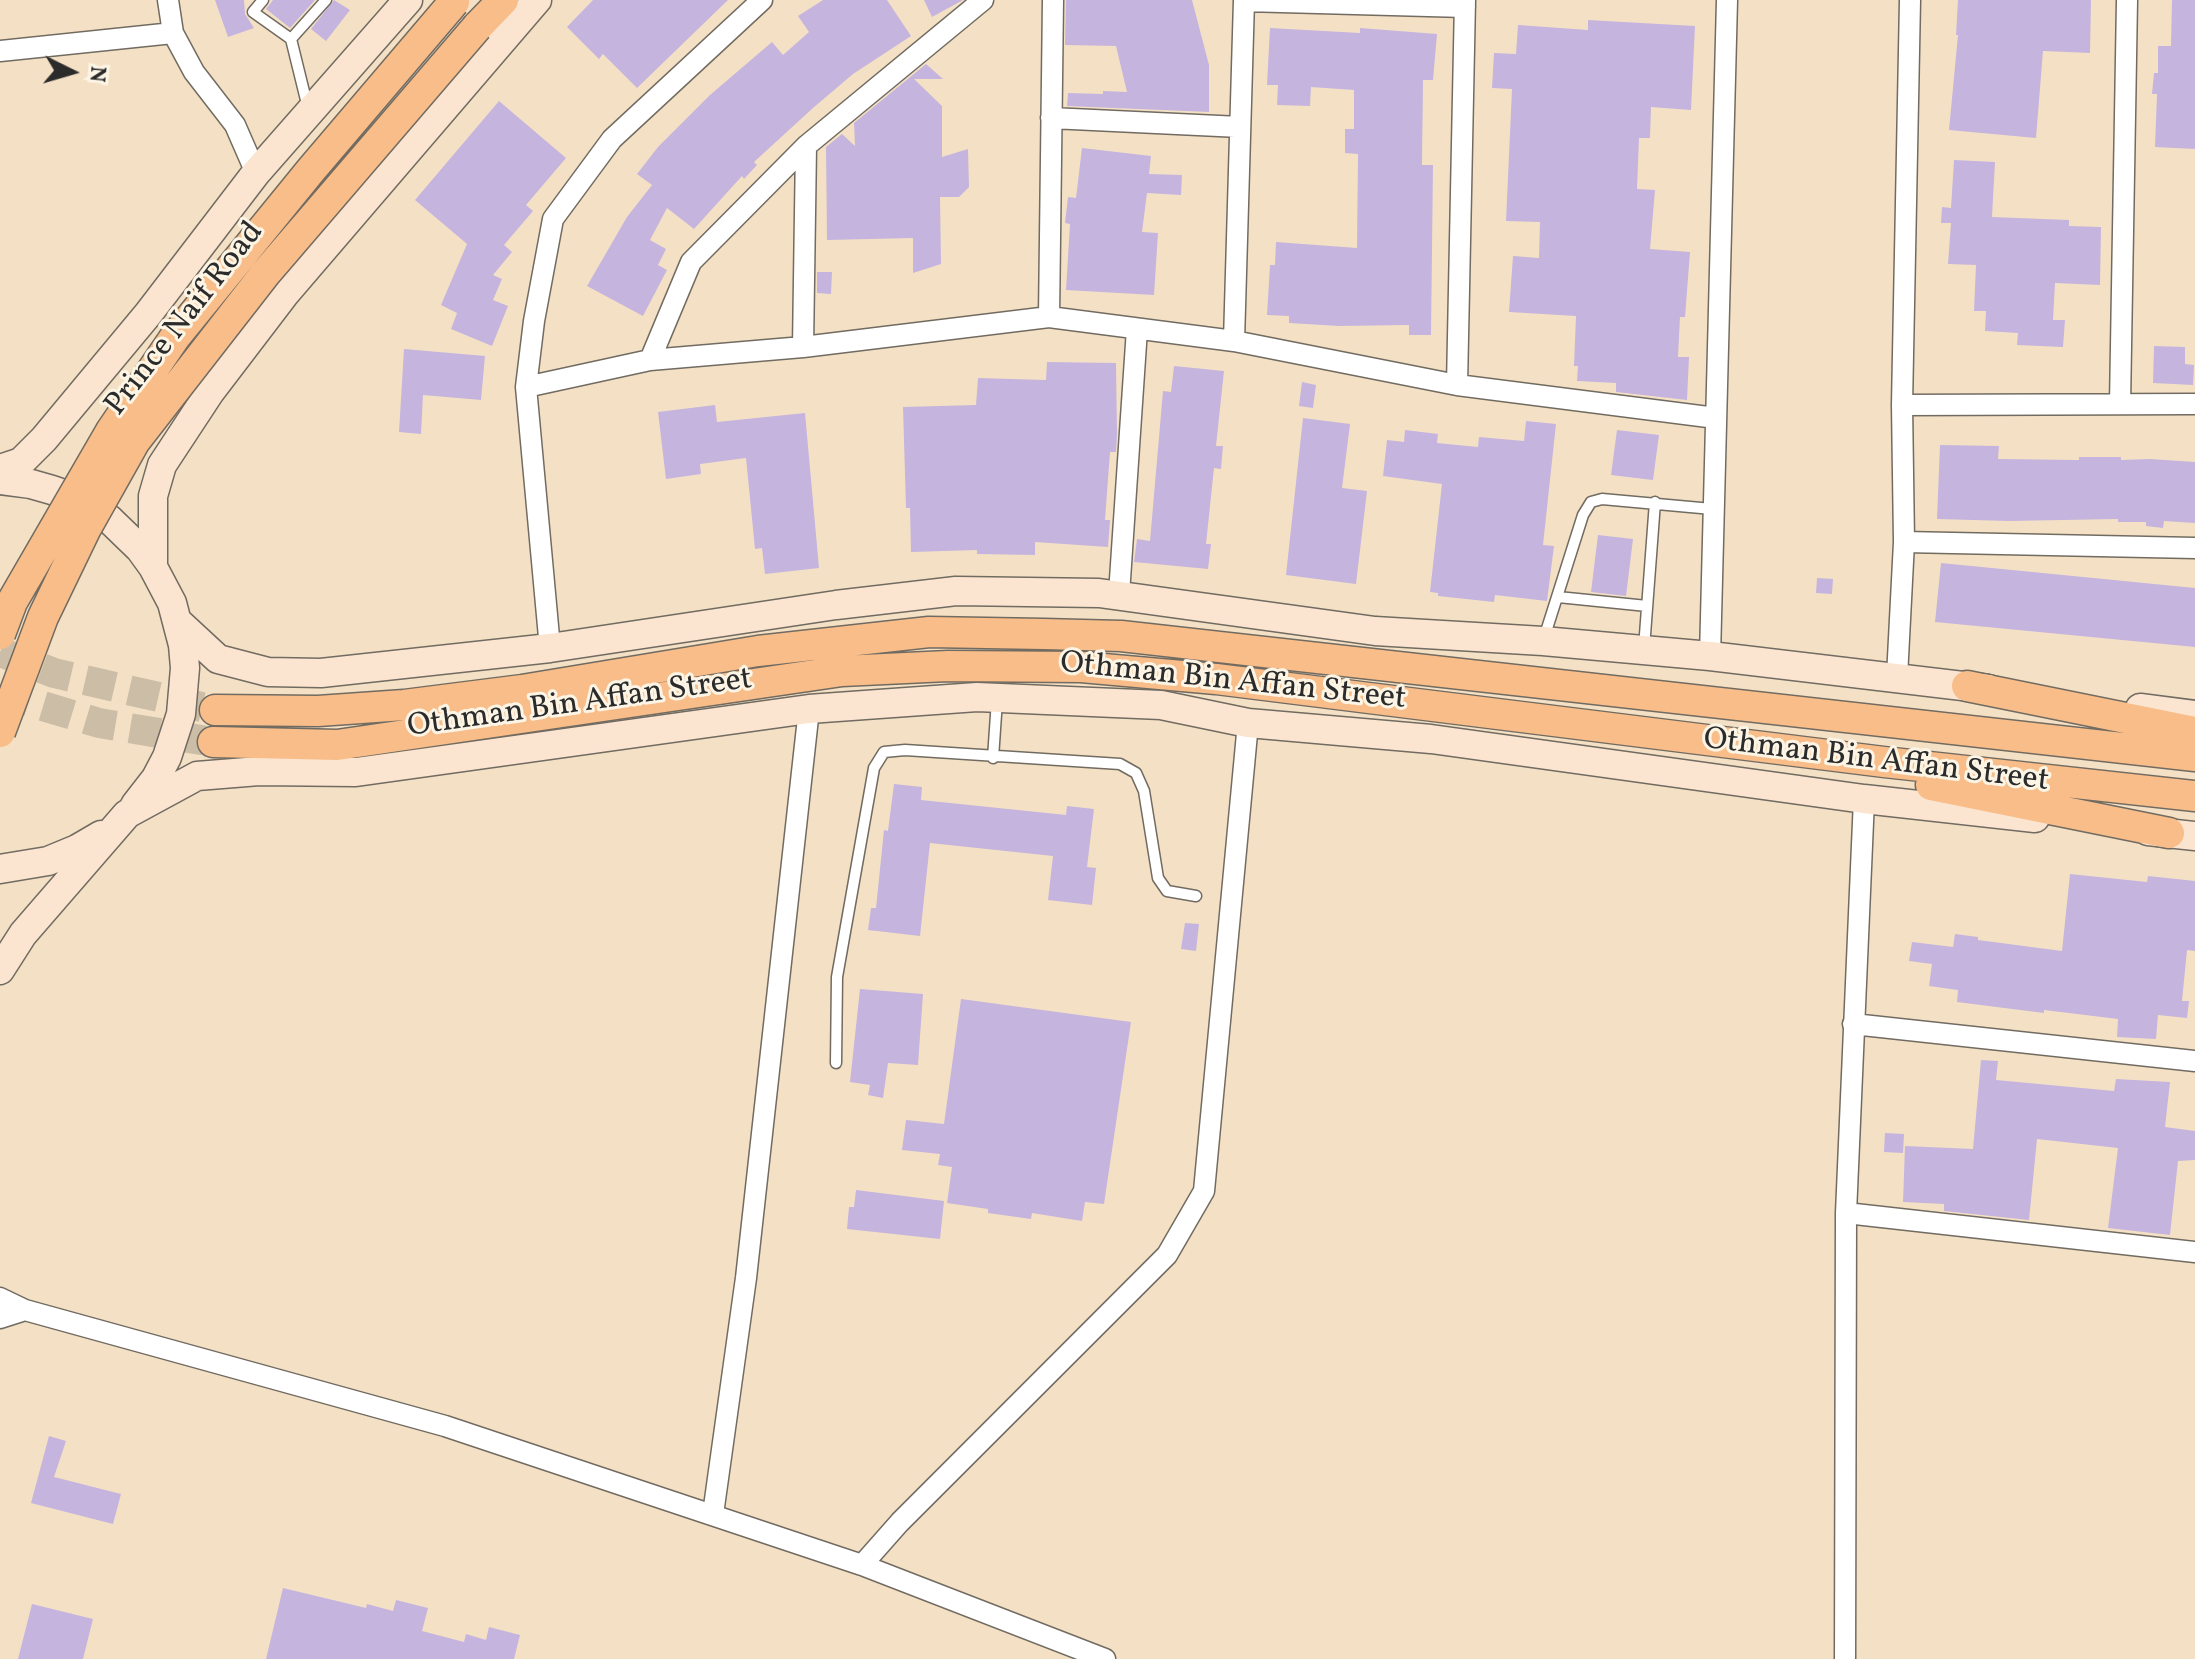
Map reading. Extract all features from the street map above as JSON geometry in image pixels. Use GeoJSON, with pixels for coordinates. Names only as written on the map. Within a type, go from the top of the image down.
{"type":"FeatureCollection","features":[{"type":"Feature","properties":{"kind":"main road"},"geometry":{"type":"LineString","coordinates":[[0,469],[21,462],[44,439],[148,314],[256,173],[408,0]]}},
{"type":"Feature","properties":{"kind":"main road","name":"Prince Naif Road"},"geometry":{"type":"LineString","coordinates":[[0,732],[43,617],[85,530],[135,441],[265,274],[503,0]]}},
{"type":"Feature","properties":{"kind":"main road"},"geometry":{"type":"LineString","coordinates":[[153,567],[153,496],[162,465],[210,392],[284,295],[537,0]]}},
{"type":"Feature","properties":{"kind":"main road","name":"Prince Naif Road"},"geometry":{"type":"LineString","coordinates":[[0,634],[12,602],[111,431],[175,337],[454,1]]}},
{"type":"Feature","properties":{"kind":"main road"},"geometry":{"type":"LineString","coordinates":[[0,480],[52,490],[91,507],[125,533],[153,567],[172,603],[185,668],[181,714],[156,778],[23,934],[0,970]]}},
{"type":"Feature","properties":{"kind":"main road","name":"Othman Bin Affan Street"},"geometry":{"type":"LineString","coordinates":[[178,622],[218,659],[268,672],[321,673],[550,648],[836,605],[956,591],[1119,594],[1375,631],[1543,641],[1710,656],[2195,715]]}},
{"type":"Feature","properties":{"kind":"main road","name":"Othman Bin Affan Street"},"geometry":{"type":"LineString","coordinates":[[215,710],[318,711],[404,705],[522,690],[758,651],[929,632],[1044,634],[1121,636],[2195,756]]}},
{"type":"Feature","properties":{"kind":"main road","name":"Othman Bin Affan Street"},"geometry":{"type":"LineString","coordinates":[[213,742],[337,745],[842,671],[948,666],[1081,667],[1216,679],[1884,762],[2195,796]]}},
{"type":"Feature","properties":{"kind":"main road"},"geometry":{"type":"LineString","coordinates":[[1967,686],[2195,732]]}},
{"type":"Feature","properties":{"kind":"main road","name":"Othman Bin Affan Street"},"geometry":{"type":"LineString","coordinates":[[127,814],[197,776],[259,771],[356,772],[809,709],[997,698],[1161,705],[1248,723],[1431,739],[1864,799],[2182,835]]}},
{"type":"Feature","properties":{"kind":"main road"},"geometry":{"type":"LineString","coordinates":[[1706,738],[2182,835]]}},
{"type":"Feature","properties":{"kind":"main road"},"geometry":{"type":"LineString","coordinates":[[0,869],[48,861],[77,849],[127,814]]}},
{"type":"Feature","properties":{"kind":"main road"},"geometry":{"type":"LineString","coordinates":[[0,982],[23,934]]}},
{"type":"Feature","properties":{"kind":"street"},"geometry":{"type":"LineString","coordinates":[[168,0],[173,33],[194,72],[235,125],[256,173]]}},
{"type":"Feature","properties":{"kind":"street"},"geometry":{"type":"LineString","coordinates":[[550,648],[526,387],[534,321],[553,219],[612,139],[762,0]]}},
{"type":"Feature","properties":{"kind":"street"},"geometry":{"type":"LineString","coordinates":[[650,360],[691,262],[806,146],[983,0]]}},
{"type":"Feature","properties":{"kind":"street"},"geometry":{"type":"LineString","coordinates":[[1049,317],[1053,0]]}},
{"type":"Feature","properties":{"kind":"street"},"geometry":{"type":"LineString","coordinates":[[1234,341],[1244,0],[1465,4],[1457,385]]}},
{"type":"Feature","properties":{"kind":"street"},"geometry":{"type":"LineString","coordinates":[[1710,656],[1727,0]]}},
{"type":"Feature","properties":{"kind":"street"},"geometry":{"type":"LineString","coordinates":[[1897,677],[1904,542],[1902,405],[1910,0]]}},
{"type":"Feature","properties":{"kind":"street"},"geometry":{"type":"LineString","coordinates":[[2120,404],[2127,0]]}},
{"type":"Feature","properties":{"kind":"street"},"geometry":{"type":"LineString","coordinates":[[0,51],[173,33]]}},
{"type":"Feature","properties":{"kind":"street"},"geometry":{"type":"LineString","coordinates":[[1051,118],[1240,127]]}},
{"type":"Feature","properties":{"kind":"street"},"geometry":{"type":"LineString","coordinates":[[803,347],[806,146]]}},
{"type":"Feature","properties":{"kind":"street"},"geometry":{"type":"LineString","coordinates":[[526,387],[650,360],[803,347],[1049,317],[1234,341],[1457,385],[1716,418]]}},
{"type":"Feature","properties":{"kind":"street"},"geometry":{"type":"LineString","coordinates":[[1119,594],[1137,329]]}},
{"type":"Feature","properties":{"kind":"street"},"geometry":{"type":"LineString","coordinates":[[1902,405],[2195,404]]}},
{"type":"Feature","properties":{"kind":"street"},"geometry":{"type":"LineString","coordinates":[[1904,542],[2195,548]]}},
{"type":"Feature","properties":{"kind":"street"},"geometry":{"type":"LineString","coordinates":[[713,1514],[746,1278],[809,709]]}},
{"type":"Feature","properties":{"kind":"street"},"geometry":{"type":"LineString","coordinates":[[862,1565],[900,1522],[1167,1255],[1204,1191],[1248,723]]}},
{"type":"Feature","properties":{"kind":"street"},"geometry":{"type":"LineString","coordinates":[[1845,1659],[1846,1213],[1864,799]]}},
{"type":"Feature","properties":{"kind":"street"},"geometry":{"type":"LineString","coordinates":[[1853,1024],[2195,1061]]}},
{"type":"Feature","properties":{"kind":"street"},"geometry":{"type":"LineString","coordinates":[[1846,1213],[2195,1252]]}},
{"type":"Feature","properties":{"kind":"street"},"geometry":{"type":"LineString","coordinates":[[0,1298],[25,1310],[445,1426],[862,1565],[1105,1659]]}},
{"type":"Feature","properties":{"kind":"street"},"geometry":{"type":"LineString","coordinates":[[0,1318],[25,1310]]}},
{"type":"Feature","properties":{"kind":"lane"},"geometry":{"type":"LineString","coordinates":[[263,0],[253,12],[291,39],[310,114]]}},
{"type":"Feature","properties":{"kind":"lane"},"geometry":{"type":"LineString","coordinates":[[291,39],[326,0]]}},
{"type":"Feature","properties":{"kind":"lane"},"geometry":{"type":"LineString","coordinates":[[1543,641],[1583,515],[1591,502],[1602,499],[1655,502],[1712,509]]}},
{"type":"Feature","properties":{"kind":"lane"},"geometry":{"type":"LineString","coordinates":[[1644,650],[1655,502]]}},
{"type":"Feature","properties":{"kind":"lane"},"geometry":{"type":"LineString","coordinates":[[1558,597],[1647,606]]}},
{"type":"Feature","properties":{"kind":"lane"},"geometry":{"type":"LineString","coordinates":[[993,758],[997,698]]}},
{"type":"Feature","properties":{"kind":"lane"},"geometry":{"type":"LineString","coordinates":[[836,1063],[837,977],[874,768],[884,752],[905,750],[1120,764],[1136,773],[1144,791],[1158,878],[1167,891],[1196,896]]}},
{"type":"Feature","properties":{"kind":"building"},"geometry":{"type":"Polygon","coordinates":[[[215,0],[244,0],[245,14],[254,28],[228,37],[215,0]]]}},
{"type":"Feature","properties":{"kind":"building"},"geometry":{"type":"Polygon","coordinates":[[[273,0],[315,0],[290,28],[266,9],[273,0]]]}},
{"type":"Feature","properties":{"kind":"building"},"geometry":{"type":"Polygon","coordinates":[[[334,0],[350,10],[326,41],[311,29],[334,0]]]}},
{"type":"Feature","properties":{"kind":"building"},"geometry":{"type":"Polygon","coordinates":[[[593,0],[728,0],[637,88],[603,54],[599,59],[567,27],[593,0]]]}},
{"type":"Feature","properties":{"kind":"building"},"geometry":{"type":"Polygon","coordinates":[[[823,0],[887,0],[911,36],[853,74],[813,108],[754,162],[757,165],[744,179],[742,176],[694,229],[667,208],[650,240],[666,249],[658,265],[667,270],[643,316],[587,286],[627,217],[652,185],[637,174],[658,147],[710,95],[772,42],[783,55],[809,32],[798,16],[823,0]]]}},
{"type":"Feature","properties":{"kind":"building"},"geometry":{"type":"Polygon","coordinates":[[[924,0],[963,0],[932,17],[924,0]]]}},
{"type":"Feature","properties":{"kind":"building"},"geometry":{"type":"Polygon","coordinates":[[[1066,0],[1192,0],[1209,65],[1209,112],[1067,106],[1068,93],[1127,92],[1116,46],[1065,45],[1066,0]]]}},
{"type":"Feature","properties":{"kind":"building"},"geometry":{"type":"Polygon","coordinates":[[[1958,0],[2091,0],[2090,53],[2043,51],[2036,138],[1949,130],[1958,35],[1958,0]]]}},
{"type":"Feature","properties":{"kind":"building"},"geometry":{"type":"Polygon","coordinates":[[[2172,0],[2195,0],[2195,149],[2155,147],[2157,94],[2152,94],[2154,73],[2158,73],[2158,46],[2171,46],[2172,0]]]}},
{"type":"Feature","properties":{"kind":"building"},"geometry":{"type":"Polygon","coordinates":[[[1588,20],[1695,26],[1691,110],[1651,107],[1650,138],[1639,138],[1637,189],[1655,190],[1650,249],[1690,252],[1685,317],[1680,317],[1678,357],[1689,357],[1687,400],[1616,392],[1616,383],[1577,381],[1578,366],[1574,366],[1576,316],[1509,312],[1513,256],[1539,258],[1540,222],[1506,221],[1512,89],[1492,88],[1494,53],[1516,54],[1518,25],[1588,30],[1588,20]]]}},
{"type":"Feature","properties":{"kind":"building"},"geometry":{"type":"Polygon","coordinates":[[[1270,28],[1360,33],[1360,28],[1437,34],[1433,80],[1423,80],[1422,165],[1433,165],[1431,335],[1409,335],[1409,325],[1289,323],[1289,316],[1267,315],[1270,265],[1275,265],[1276,242],[1357,248],[1358,154],[1345,153],[1345,129],[1354,129],[1354,90],[1311,87],[1310,106],[1277,105],[1278,85],[1267,85],[1270,28]]]}},
{"type":"Feature","properties":{"kind":"building"},"geometry":{"type":"Polygon","coordinates":[[[926,64],[943,79],[914,79],[942,106],[942,157],[968,149],[969,187],[959,197],[940,197],[941,264],[913,273],[913,238],[827,240],[826,147],[842,134],[855,146],[854,123],[926,64]]]}},
{"type":"Feature","properties":{"kind":"building"},"geometry":{"type":"Polygon","coordinates":[[[499,101],[566,158],[526,205],[533,211],[504,245],[512,252],[493,275],[502,279],[493,300],[508,306],[492,346],[451,329],[457,313],[441,305],[467,244],[415,200],[499,101]]]}},
{"type":"Feature","properties":{"kind":"building"},"geometry":{"type":"Polygon","coordinates":[[[1082,148],[1151,156],[1149,174],[1182,175],[1181,195],[1147,193],[1142,232],[1158,233],[1154,295],[1066,290],[1070,224],[1065,223],[1068,197],[1076,198],[1082,148]]]}},
{"type":"Feature","properties":{"kind":"building"},"geometry":{"type":"Polygon","coordinates":[[[1954,160],[1995,162],[1992,217],[2069,220],[2069,226],[2101,227],[2100,285],[2055,283],[2053,320],[2065,320],[2063,347],[2017,345],[2018,333],[1985,331],[1986,311],[1974,311],[1976,265],[1948,264],[1951,223],[1941,223],[1942,207],[1951,208],[1954,160]]]}},
{"type":"Feature","properties":{"kind":"building"},"geometry":{"type":"Polygon","coordinates":[[[817,272],[832,272],[831,294],[817,293],[817,272]]]}},
{"type":"Feature","properties":{"kind":"building"},"geometry":{"type":"Polygon","coordinates":[[[2154,346],[2185,347],[2185,364],[2194,365],[2193,385],[2153,383],[2154,346]]]}},
{"type":"Feature","properties":{"kind":"building"},"geometry":{"type":"Polygon","coordinates":[[[404,349],[485,356],[481,400],[423,395],[421,434],[399,432],[404,349]]]}},
{"type":"Feature","properties":{"kind":"building"},"geometry":{"type":"Polygon","coordinates":[[[1047,362],[1116,363],[1116,452],[1110,452],[1105,520],[1110,520],[1108,547],[1035,542],[1035,555],[977,554],[977,550],[911,552],[910,508],[906,508],[903,407],[976,405],[978,378],[1046,380],[1047,362]]]}},
{"type":"Feature","properties":{"kind":"building"},"geometry":{"type":"Polygon","coordinates":[[[1174,366],[1224,371],[1216,446],[1223,446],[1221,469],[1214,468],[1206,544],[1211,544],[1208,569],[1134,562],[1137,539],[1150,541],[1163,391],[1171,392],[1174,366]]]}},
{"type":"Feature","properties":{"kind":"building"},"geometry":{"type":"Polygon","coordinates":[[[1302,382],[1316,385],[1313,408],[1299,406],[1302,382]]]}},
{"type":"Feature","properties":{"kind":"building"},"geometry":{"type":"Polygon","coordinates":[[[715,405],[717,422],[805,413],[819,568],[765,574],[762,548],[755,549],[746,458],[700,464],[701,474],[666,479],[658,412],[715,405]]]}},
{"type":"Feature","properties":{"kind":"building"},"geometry":{"type":"Polygon","coordinates":[[[1303,418],[1350,424],[1342,488],[1367,491],[1356,584],[1286,575],[1303,418]]]}},
{"type":"Feature","properties":{"kind":"building"},"geometry":{"type":"Polygon","coordinates":[[[1526,421],[1556,424],[1543,545],[1554,546],[1547,601],[1495,595],[1494,602],[1438,596],[1438,593],[1430,592],[1442,484],[1383,476],[1387,440],[1404,442],[1405,430],[1438,434],[1437,443],[1478,447],[1479,437],[1524,441],[1526,421]]]}},
{"type":"Feature","properties":{"kind":"building"},"geometry":{"type":"Polygon","coordinates":[[[1617,430],[1659,435],[1653,480],[1611,475],[1617,430]]]}},
{"type":"Feature","properties":{"kind":"building"},"geometry":{"type":"Polygon","coordinates":[[[1940,445],[1999,446],[1998,459],[2121,457],[2121,460],[2195,462],[2195,523],[2164,521],[2163,528],[2146,526],[2146,522],[2118,522],[2118,519],[1937,519],[1940,445]]]}},
{"type":"Feature","properties":{"kind":"building"},"geometry":{"type":"Polygon","coordinates":[[[1598,535],[1633,539],[1626,596],[1591,592],[1598,535]]]}},
{"type":"Feature","properties":{"kind":"building"},"geometry":{"type":"Polygon","coordinates":[[[1941,563],[2195,588],[2195,647],[1935,622],[1941,563]]]}},
{"type":"Feature","properties":{"kind":"building"},"geometry":{"type":"Polygon","coordinates":[[[1817,578],[1833,579],[1832,594],[1816,593],[1817,578]]]}},
{"type":"Feature","properties":{"kind":"building"},"geometry":{"type":"Polygon","coordinates":[[[894,784],[922,787],[921,800],[1066,815],[1067,806],[1094,809],[1087,867],[1096,868],[1092,905],[1048,900],[1053,856],[930,843],[920,936],[868,930],[871,908],[876,908],[884,830],[888,831],[894,784]]]}},
{"type":"Feature","properties":{"kind":"building"},"geometry":{"type":"Polygon","coordinates":[[[2070,874],[2147,882],[2148,876],[2195,881],[2195,951],[2187,950],[2182,1001],[2189,1001],[2187,1018],[2158,1015],[2156,1039],[2117,1037],[2118,1019],[1957,1002],[1958,990],[1929,986],[1932,964],[1909,961],[1912,942],[1953,947],[1955,934],[2062,951],[2070,874]]]}},
{"type":"Feature","properties":{"kind":"building"},"geometry":{"type":"Polygon","coordinates":[[[1185,923],[1199,924],[1196,951],[1181,949],[1185,923]]]}},
{"type":"Feature","properties":{"kind":"building"},"geometry":{"type":"Polygon","coordinates":[[[860,989],[923,994],[918,1065],[888,1063],[883,1098],[868,1095],[870,1085],[850,1082],[860,989]]]}},
{"type":"Feature","properties":{"kind":"building"},"geometry":{"type":"Polygon","coordinates":[[[961,999],[1131,1022],[1104,1204],[1085,1202],[1082,1221],[1032,1213],[1031,1219],[947,1203],[952,1167],[938,1165],[940,1154],[902,1150],[906,1120],[944,1124],[961,999]]]}},
{"type":"Feature","properties":{"kind":"building"},"geometry":{"type":"Polygon","coordinates":[[[1981,1060],[1998,1061],[1996,1080],[2114,1091],[2116,1079],[2170,1082],[2165,1127],[2195,1131],[2195,1160],[2178,1161],[2170,1235],[2108,1228],[2118,1148],[2037,1139],[2029,1220],[1944,1211],[1944,1204],[1903,1202],[1905,1146],[1973,1149],[1981,1060]]]}},
{"type":"Feature","properties":{"kind":"building"},"geometry":{"type":"Polygon","coordinates":[[[1885,1133],[1904,1134],[1903,1153],[1884,1152],[1885,1133]]]}},
{"type":"Feature","properties":{"kind":"building"},"geometry":{"type":"Polygon","coordinates":[[[856,1190],[944,1201],[940,1239],[847,1229],[849,1207],[854,1207],[856,1190]]]}},
{"type":"Feature","properties":{"kind":"building"},"geometry":{"type":"Polygon","coordinates":[[[49,1436],[66,1441],[54,1477],[121,1494],[113,1524],[31,1503],[49,1436]]]}},
{"type":"Feature","properties":{"kind":"building"},"geometry":{"type":"Polygon","coordinates":[[[283,1588],[366,1608],[367,1604],[393,1611],[396,1600],[428,1608],[422,1631],[464,1642],[466,1634],[486,1640],[489,1627],[520,1635],[514,1659],[266,1659],[283,1588]]]}},
{"type":"Feature","properties":{"kind":"building"},"geometry":{"type":"Polygon","coordinates":[[[32,1604],[93,1619],[83,1659],[18,1659],[32,1604]]]}},
{"type":"Feature","properties":{"kind":"tunnel"},"geometry":{"type":"LineString","coordinates":[[0,652],[54,673],[215,710]]}},
{"type":"Feature","properties":{"kind":"tunnel"},"geometry":{"type":"LineString","coordinates":[[0,693],[99,723],[213,742]]}}]}
